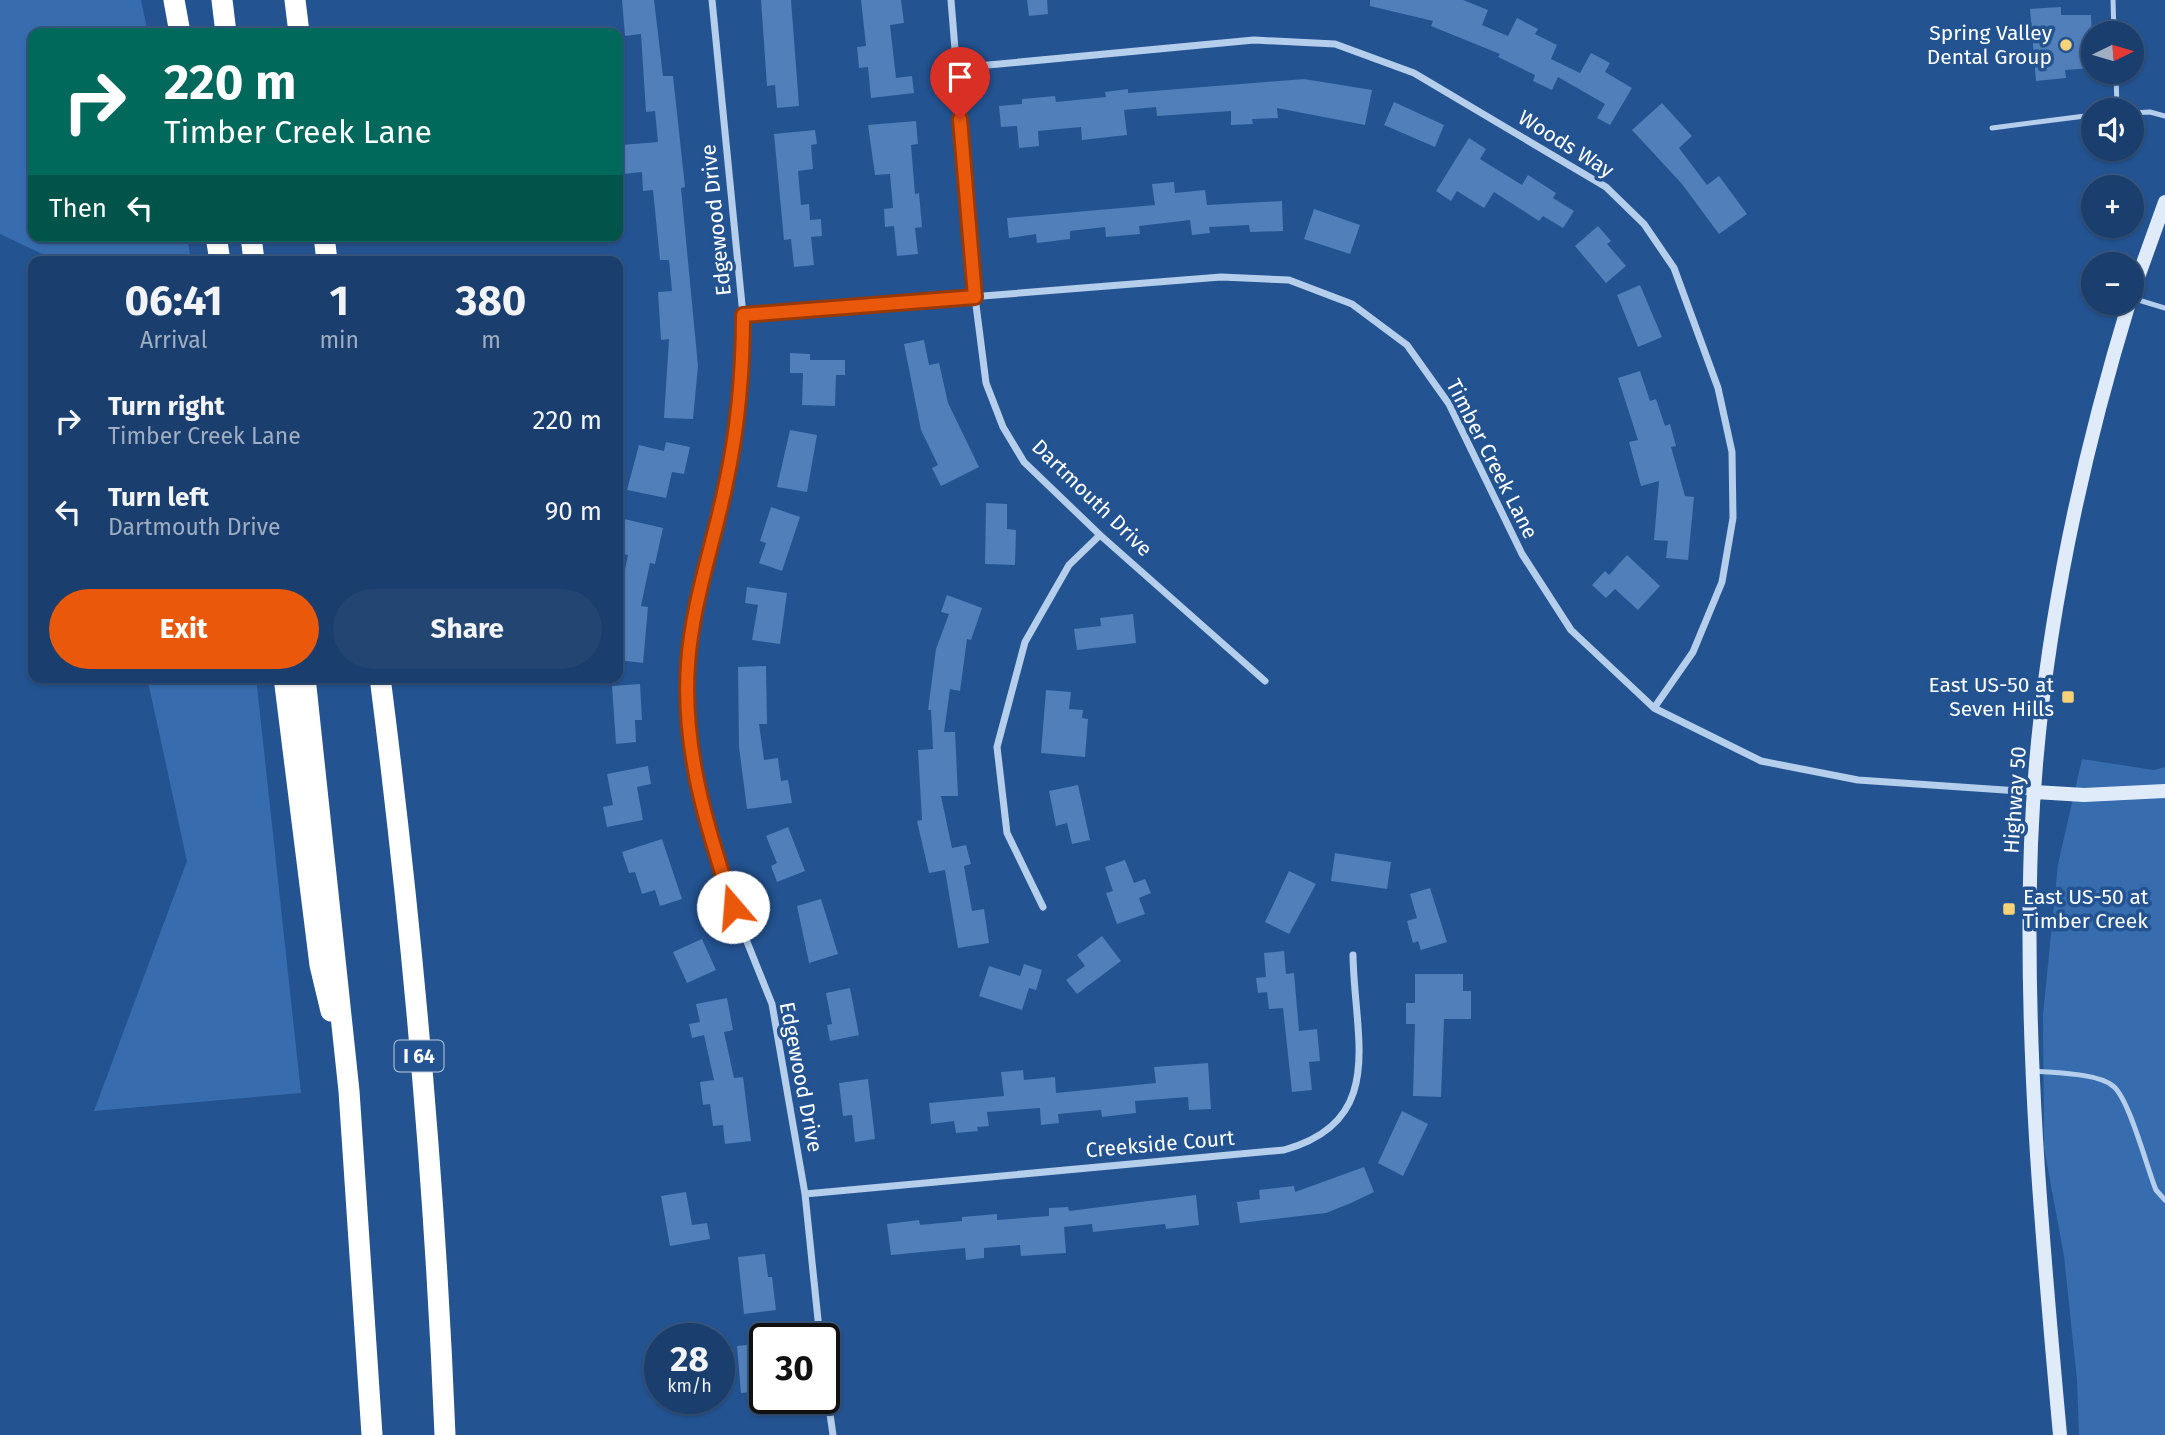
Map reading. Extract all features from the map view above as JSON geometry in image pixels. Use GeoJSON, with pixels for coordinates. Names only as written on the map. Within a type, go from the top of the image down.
{"type":"FeatureCollection","features":[{"type":"Feature","properties":{"kind":"highway"},"geometry":{"type":"LineString","coordinates":[[174,0],[179,28]]}},
{"type":"Feature","properties":{"kind":"highway"},"geometry":{"type":"LineString","coordinates":[[222,0],[225,28]]}},
{"type":"Feature","properties":{"kind":"highway"},"geometry":{"type":"LineString","coordinates":[[295,0],[298,28]]}},
{"type":"Feature","properties":{"kind":"highway"},"geometry":{"type":"LineString","coordinates":[[285,683],[320,965],[349,1091]]}},
{"type":"Feature","properties":{"kind":"highway"},"geometry":{"type":"LineString","coordinates":[[306,683],[349,1091],[372,1435]]}},
{"type":"Feature","properties":{"kind":"highway","name":"I 64"},"geometry":{"type":"LineString","coordinates":[[381,683],[409,930],[435,1256],[445,1435]]}},
{"type":"Feature","properties":{"kind":"main road","name":"Highway 50"},"geometry":{"type":"LineString","coordinates":[[2144,261],[2165,202]]}},
{"type":"Feature","properties":{"kind":"main road","name":"Highway 50"},"geometry":{"type":"LineString","coordinates":[[2060,1435],[2036,1175],[2031,1071],[2029,959],[2035,792],[2053,631],[2079,491],[2102,392],[2126,315]]}},
{"type":"Feature","properties":{"kind":"main road"},"geometry":{"type":"LineString","coordinates":[[2035,792],[2124,794],[2165,791]]}},
{"type":"Feature","properties":{"kind":"street","name":"Edgewood Drive"},"geometry":{"type":"LineString","coordinates":[[712,0],[743,315],[742,375],[727,481],[694,624],[688,663],[687,703],[701,810],[733,907],[772,1004],[805,1194],[818,1323]]}},
{"type":"Feature","properties":{"kind":"street","name":"Dartmouth Drive"},"geometry":{"type":"LineString","coordinates":[[951,0],[975,297],[986,383],[1003,427],[1024,462],[1100,535],[1265,681]]}},
{"type":"Feature","properties":{"kind":"street","name":"Woods Way"},"geometry":{"type":"LineString","coordinates":[[956,68],[1254,40],[1335,44],[1414,73],[1606,187],[1644,224],[1674,268],[1718,388],[1732,452],[1733,518],[1722,582],[1693,652],[1654,708]]}},
{"type":"Feature","properties":{"kind":"street","name":"Timber Creek Lane"},"geometry":{"type":"LineString","coordinates":[[743,315],[1221,277],[1289,280],[1352,304],[1407,345],[1449,404],[1522,554],[1571,630],[1654,708],[1762,761],[1858,779],[2035,792]]}},
{"type":"Feature","properties":{"kind":"street"},"geometry":{"type":"LineString","coordinates":[[1043,907],[1007,833],[997,747],[1025,642],[1069,565],[1100,535]]}},
{"type":"Feature","properties":{"kind":"street","name":"Creekside Court"},"geometry":{"type":"LineString","coordinates":[[805,1194],[1284,1150],[1313,1142],[1339,1121],[1355,1094],[1359,1062],[1353,955]]}},
{"type":"Feature","properties":{"kind":"street"},"geometry":{"type":"LineString","coordinates":[[830,1414],[833,1435]]}},
{"type":"Feature","properties":{"kind":"lane"},"geometry":{"type":"LineString","coordinates":[[2113,0],[2114,21]]}},
{"type":"Feature","properties":{"kind":"lane"},"geometry":{"type":"LineString","coordinates":[[2144,112],[2165,116]]}},
{"type":"Feature","properties":{"kind":"lane"},"geometry":{"type":"LineString","coordinates":[[1992,128],[2081,117]]}},
{"type":"Feature","properties":{"kind":"lane"},"geometry":{"type":"LineString","coordinates":[[2144,302],[2165,308]]}},
{"type":"Feature","properties":{"kind":"lane"},"geometry":{"type":"LineString","coordinates":[[2031,1071],[2091,1077],[2113,1085],[2130,1112],[2156,1190],[2165,1200]]}},
{"type":"Feature","properties":{"kind":"shaded area"},"geometry":{"type":"Polygon","coordinates":[[[0,0],[141,0],[147,28],[28,28],[28,242],[188,242],[190,256],[46,256],[0,234],[0,0]]]}},
{"type":"Feature","properties":{"kind":"shaded area"},"geometry":{"type":"Polygon","coordinates":[[[148,683],[257,683],[301,1093],[94,1111],[187,861],[148,683]]]}},
{"type":"Feature","properties":{"kind":"shaded area"},"geometry":{"type":"Polygon","coordinates":[[[2082,759],[2154,770],[2165,767],[2165,1435],[2079,1435],[2077,1380],[2064,1256],[2044,1148],[2043,1015],[2058,864],[2082,759]]]}},
{"type":"Feature","properties":{"kind":"building"},"geometry":{"type":"Polygon","coordinates":[[[622,0],[654,0],[663,76],[673,76],[685,187],[681,188],[698,366],[693,419],[664,418],[669,339],[661,340],[658,292],[672,291],[669,260],[660,260],[653,190],[643,191],[642,172],[623,174],[623,145],[658,142],[655,111],[646,112],[641,34],[625,36],[622,0]]]}},
{"type":"Feature","properties":{"kind":"building"},"geometry":{"type":"Polygon","coordinates":[[[761,0],[791,0],[799,106],[777,108],[775,85],[767,86],[761,0]]]}},
{"type":"Feature","properties":{"kind":"building"},"geometry":{"type":"Polygon","coordinates":[[[861,0],[901,0],[904,23],[890,25],[896,78],[912,76],[914,93],[871,98],[868,67],[859,68],[857,47],[866,46],[861,0]]]}},
{"type":"Feature","properties":{"kind":"building"},"geometry":{"type":"Polygon","coordinates":[[[1027,0],[1047,0],[1048,14],[1029,16],[1027,0]]]}},
{"type":"Feature","properties":{"kind":"building"},"geometry":{"type":"Polygon","coordinates":[[[1370,0],[1463,0],[1488,10],[1482,25],[1508,36],[1517,18],[1538,29],[1535,34],[1557,45],[1551,59],[1580,73],[1591,53],[1610,63],[1605,72],[1632,88],[1610,125],[1597,118],[1605,104],[1558,77],[1552,90],[1533,81],[1535,75],[1498,57],[1500,54],[1431,26],[1433,21],[1370,6],[1370,0]]]}},
{"type":"Feature","properties":{"kind":"building","name":"Spring Valley Dental Group"},"geometry":{"type":"Polygon","coordinates":[[[2061,7],[2061,15],[2091,15],[2091,21],[2081,21],[2081,69],[2065,70],[2066,78],[2036,81],[2030,9],[2061,7]]]}},
{"type":"Feature","properties":{"kind":"building"},"geometry":{"type":"Polygon","coordinates":[[[1304,79],[1372,90],[1365,125],[1277,108],[1278,118],[1252,119],[1253,124],[1231,125],[1231,111],[1157,116],[1156,107],[1124,110],[1127,135],[1082,140],[1081,127],[1038,131],[1039,146],[1019,148],[1017,126],[1001,127],[999,106],[1022,104],[1022,99],[1055,96],[1056,102],[1106,97],[1105,92],[1128,89],[1128,93],[1304,79]]]}},
{"type":"Feature","properties":{"kind":"building"},"geometry":{"type":"Polygon","coordinates":[[[1394,102],[1444,125],[1435,147],[1384,125],[1394,102]]]}},
{"type":"Feature","properties":{"kind":"building"},"geometry":{"type":"Polygon","coordinates":[[[1662,103],[1692,136],[1679,148],[1707,185],[1719,176],[1747,214],[1719,234],[1682,184],[1632,130],[1662,103]]]}},
{"type":"Feature","properties":{"kind":"building"},"geometry":{"type":"Polygon","coordinates":[[[916,121],[918,144],[911,145],[915,194],[919,193],[922,227],[915,228],[918,254],[897,256],[894,226],[885,227],[884,209],[893,208],[890,174],[875,175],[868,125],[916,121]]]}},
{"type":"Feature","properties":{"kind":"building"},"geometry":{"type":"Polygon","coordinates":[[[815,130],[817,144],[811,145],[813,169],[798,171],[801,205],[809,204],[810,220],[821,219],[822,236],[811,237],[814,265],[794,267],[791,239],[784,240],[774,134],[815,130]]]}},
{"type":"Feature","properties":{"kind":"building"},"geometry":{"type":"Polygon","coordinates":[[[1469,138],[1486,149],[1480,159],[1522,185],[1528,175],[1556,193],[1553,198],[1574,211],[1563,228],[1543,216],[1539,221],[1494,192],[1484,208],[1457,191],[1451,201],[1436,191],[1469,138]]]}},
{"type":"Feature","properties":{"kind":"building"},"geometry":{"type":"Polygon","coordinates":[[[1174,182],[1175,193],[1205,190],[1207,205],[1282,201],[1283,231],[1250,232],[1249,225],[1209,227],[1210,233],[1192,235],[1190,220],[1139,226],[1140,234],[1106,237],[1105,227],[1070,231],[1070,239],[1037,243],[1036,234],[1009,238],[1007,218],[1155,205],[1152,184],[1174,182]]]}},
{"type":"Feature","properties":{"kind":"building"},"geometry":{"type":"Polygon","coordinates":[[[1314,209],[1360,225],[1350,254],[1304,239],[1314,209]]]}},
{"type":"Feature","properties":{"kind":"building"},"geometry":{"type":"Polygon","coordinates":[[[1598,226],[1611,241],[1607,244],[1626,266],[1606,283],[1575,246],[1598,226]]]}},
{"type":"Feature","properties":{"kind":"building"},"geometry":{"type":"Polygon","coordinates":[[[1640,285],[1662,337],[1638,347],[1617,295],[1640,285]]]}},
{"type":"Feature","properties":{"kind":"building"},"geometry":{"type":"Polygon","coordinates":[[[924,340],[929,365],[939,363],[948,403],[979,467],[941,486],[932,468],[938,465],[921,430],[904,344],[924,340]]]}},
{"type":"Feature","properties":{"kind":"building"},"geometry":{"type":"Polygon","coordinates":[[[790,353],[810,354],[810,360],[845,360],[845,375],[836,375],[835,406],[802,405],[803,373],[790,373],[790,353]]]}},
{"type":"Feature","properties":{"kind":"building"},"geometry":{"type":"Polygon","coordinates":[[[1640,371],[1650,401],[1656,399],[1665,426],[1670,424],[1676,446],[1671,447],[1685,496],[1694,497],[1688,560],[1666,558],[1668,541],[1654,540],[1659,481],[1641,486],[1629,442],[1638,440],[1618,378],[1640,371]]]}},
{"type":"Feature","properties":{"kind":"building"},"geometry":{"type":"Polygon","coordinates":[[[790,430],[817,435],[807,492],[777,487],[790,430]]]}},
{"type":"Feature","properties":{"kind":"building"},"geometry":{"type":"Polygon","coordinates":[[[666,442],[690,447],[684,474],[672,472],[666,498],[627,490],[639,445],[664,451],[666,442]]]}},
{"type":"Feature","properties":{"kind":"building"},"geometry":{"type":"Polygon","coordinates":[[[986,503],[1007,504],[1007,529],[1016,530],[1015,565],[985,564],[986,503]]]}},
{"type":"Feature","properties":{"kind":"building"},"geometry":{"type":"Polygon","coordinates":[[[771,507],[800,517],[782,571],[759,563],[766,543],[760,541],[771,507]]]}},
{"type":"Feature","properties":{"kind":"building"},"geometry":{"type":"Polygon","coordinates":[[[623,519],[663,528],[655,564],[650,563],[641,606],[648,607],[643,663],[623,661],[623,579],[628,555],[623,554],[623,519]]]}},
{"type":"Feature","properties":{"kind":"building"},"geometry":{"type":"Polygon","coordinates":[[[1627,555],[1660,586],[1638,610],[1615,589],[1606,598],[1592,585],[1605,571],[1609,575],[1627,555]]]}},
{"type":"Feature","properties":{"kind":"building"},"geometry":{"type":"Polygon","coordinates":[[[747,587],[787,593],[780,644],[752,640],[758,605],[745,603],[747,587]]]}},
{"type":"Feature","properties":{"kind":"building"},"geometry":{"type":"Polygon","coordinates":[[[947,595],[982,608],[971,640],[967,639],[960,691],[950,689],[944,732],[955,732],[958,796],[941,796],[952,848],[966,845],[971,864],[964,866],[972,911],[984,909],[989,943],[958,948],[945,870],[929,873],[917,821],[922,820],[918,750],[933,749],[931,710],[928,710],[936,649],[949,614],[941,612],[947,595]]]}},
{"type":"Feature","properties":{"kind":"building"},"geometry":{"type":"Polygon","coordinates":[[[1133,614],[1136,643],[1077,650],[1074,629],[1101,626],[1100,618],[1133,614]]]}},
{"type":"Feature","properties":{"kind":"building"},"geometry":{"type":"Polygon","coordinates":[[[766,666],[767,724],[759,724],[764,760],[778,758],[781,781],[788,780],[792,803],[747,809],[739,747],[738,667],[766,666]]]}},
{"type":"Feature","properties":{"kind":"building"},"geometry":{"type":"Polygon","coordinates":[[[640,684],[642,720],[635,720],[636,742],[616,744],[612,686],[640,684]]]}},
{"type":"Feature","properties":{"kind":"building"},"geometry":{"type":"Polygon","coordinates":[[[1046,690],[1071,692],[1069,709],[1083,710],[1082,718],[1088,719],[1085,757],[1041,753],[1046,690]]]}},
{"type":"Feature","properties":{"kind":"building"},"geometry":{"type":"Polygon","coordinates":[[[648,766],[651,784],[637,787],[643,820],[607,827],[603,807],[613,805],[607,774],[648,766]]]}},
{"type":"Feature","properties":{"kind":"building"},"geometry":{"type":"Polygon","coordinates":[[[1078,785],[1090,840],[1072,844],[1067,823],[1056,826],[1049,791],[1078,785]]]}},
{"type":"Feature","properties":{"kind":"building"},"geometry":{"type":"Polygon","coordinates":[[[788,827],[805,871],[777,882],[771,866],[777,863],[766,836],[788,827]]]}},
{"type":"Feature","properties":{"kind":"building"},"geometry":{"type":"Polygon","coordinates":[[[662,839],[682,899],[660,906],[655,890],[642,894],[635,872],[629,873],[622,852],[662,839]]]}},
{"type":"Feature","properties":{"kind":"building"},"geometry":{"type":"Polygon","coordinates":[[[1335,853],[1391,862],[1387,889],[1331,881],[1335,853]]]}},
{"type":"Feature","properties":{"kind":"building"},"geometry":{"type":"Polygon","coordinates":[[[1125,860],[1134,883],[1145,879],[1151,893],[1139,898],[1145,914],[1117,924],[1106,893],[1113,891],[1105,867],[1125,860]]]}},
{"type":"Feature","properties":{"kind":"building"},"geometry":{"type":"Polygon","coordinates":[[[1289,871],[1316,884],[1289,934],[1265,922],[1289,871]]]}},
{"type":"Feature","properties":{"kind":"building"},"geometry":{"type":"Polygon","coordinates":[[[1430,888],[1447,942],[1421,950],[1418,941],[1413,943],[1407,921],[1417,918],[1410,894],[1430,888]]]}},
{"type":"Feature","properties":{"kind":"building"},"geometry":{"type":"Polygon","coordinates":[[[821,899],[838,954],[809,963],[797,906],[821,899]]]}},
{"type":"Feature","properties":{"kind":"building"},"geometry":{"type":"Polygon","coordinates":[[[1102,936],[1121,961],[1077,994],[1066,980],[1085,966],[1077,955],[1102,936]]]}},
{"type":"Feature","properties":{"kind":"building"},"geometry":{"type":"Polygon","coordinates":[[[702,939],[716,970],[687,983],[673,952],[702,939]]]}},
{"type":"Feature","properties":{"kind":"building"},"geometry":{"type":"Polygon","coordinates":[[[1284,951],[1286,974],[1294,973],[1299,1031],[1317,1029],[1320,1061],[1309,1062],[1312,1090],[1292,1092],[1283,1008],[1269,1009],[1267,992],[1258,993],[1256,978],[1266,977],[1264,953],[1284,951]]]}},
{"type":"Feature","properties":{"kind":"building"},"geometry":{"type":"Polygon","coordinates":[[[1024,964],[1042,970],[1036,990],[1029,988],[1022,1010],[979,996],[989,966],[1020,976],[1024,964]]]}},
{"type":"Feature","properties":{"kind":"building"},"geometry":{"type":"Polygon","coordinates":[[[1415,974],[1463,974],[1463,991],[1471,991],[1471,1019],[1444,1019],[1441,1097],[1413,1096],[1415,1024],[1406,1024],[1406,1003],[1415,1003],[1415,974]]]}},
{"type":"Feature","properties":{"kind":"building"},"geometry":{"type":"Polygon","coordinates":[[[850,988],[859,1035],[830,1041],[827,1025],[832,1024],[826,993],[850,988]]]}},
{"type":"Feature","properties":{"kind":"building"},"geometry":{"type":"Polygon","coordinates":[[[727,998],[733,1030],[724,1032],[734,1078],[743,1077],[751,1141],[725,1144],[723,1125],[713,1126],[710,1104],[703,1105],[700,1082],[714,1080],[704,1035],[692,1038],[689,1024],[700,1022],[696,1004],[727,998]]]}},
{"type":"Feature","properties":{"kind":"building"},"geometry":{"type":"Polygon","coordinates":[[[1208,1063],[1211,1109],[1189,1110],[1188,1097],[1135,1101],[1136,1113],[1102,1117],[1101,1110],[1058,1114],[1059,1123],[1041,1125],[1040,1108],[987,1112],[989,1126],[977,1127],[978,1131],[956,1133],[954,1121],[931,1124],[929,1103],[1004,1096],[1001,1072],[1023,1070],[1024,1080],[1055,1077],[1056,1093],[1156,1083],[1154,1067],[1208,1063]]]}},
{"type":"Feature","properties":{"kind":"building"},"geometry":{"type":"Polygon","coordinates":[[[868,1079],[875,1139],[855,1142],[852,1115],[843,1116],[839,1083],[868,1079]]]}},
{"type":"Feature","properties":{"kind":"building"},"geometry":{"type":"Polygon","coordinates":[[[1402,1111],[1428,1124],[1403,1176],[1378,1163],[1402,1111]]]}},
{"type":"Feature","properties":{"kind":"building"},"geometry":{"type":"Polygon","coordinates":[[[1364,1167],[1374,1192],[1351,1203],[1326,1213],[1240,1223],[1237,1202],[1260,1199],[1259,1190],[1294,1186],[1295,1192],[1364,1167]]]}},
{"type":"Feature","properties":{"kind":"building"},"geometry":{"type":"Polygon","coordinates":[[[686,1192],[692,1225],[707,1223],[710,1239],[670,1246],[661,1196],[686,1192]]]}},
{"type":"Feature","properties":{"kind":"building"},"geometry":{"type":"Polygon","coordinates":[[[1196,1195],[1199,1225],[1166,1229],[1165,1224],[1093,1232],[1092,1224],[1064,1227],[1066,1253],[1021,1256],[1020,1245],[984,1248],[984,1258],[966,1260],[965,1248],[891,1255],[887,1224],[919,1220],[920,1225],[997,1214],[997,1220],[1049,1216],[1049,1208],[1068,1207],[1069,1211],[1196,1195]]]}},
{"type":"Feature","properties":{"kind":"building"},"geometry":{"type":"Polygon","coordinates":[[[765,1254],[768,1277],[772,1277],[776,1310],[744,1314],[738,1257],[765,1254]]]}},
{"type":"Feature","properties":{"kind":"building"},"geometry":{"type":"Polygon","coordinates":[[[749,1345],[749,1392],[741,1393],[737,1346],[749,1345]]]}},
{"type":"Feature","properties":{"kind":"place","name":"Spring Valley Dental Group"},"geometry":{"type":"Point","coordinates":[2066,45]}},
{"type":"Feature","properties":{"kind":"place","name":"East US-50 at Seven Hills"},"geometry":{"type":"Point","coordinates":[2068,697]}},
{"type":"Feature","properties":{"kind":"place","name":"East US-50 at Timber Creek"},"geometry":{"type":"Point","coordinates":[2009,909]}},
{"type":"Feature","properties":{"kind":"route"},"geometry":{"type":"LineString","coordinates":[[733,907],[701,810],[687,703],[688,663],[694,624],[727,481],[742,375],[743,315],[975,297],[960,119]]}}]}
